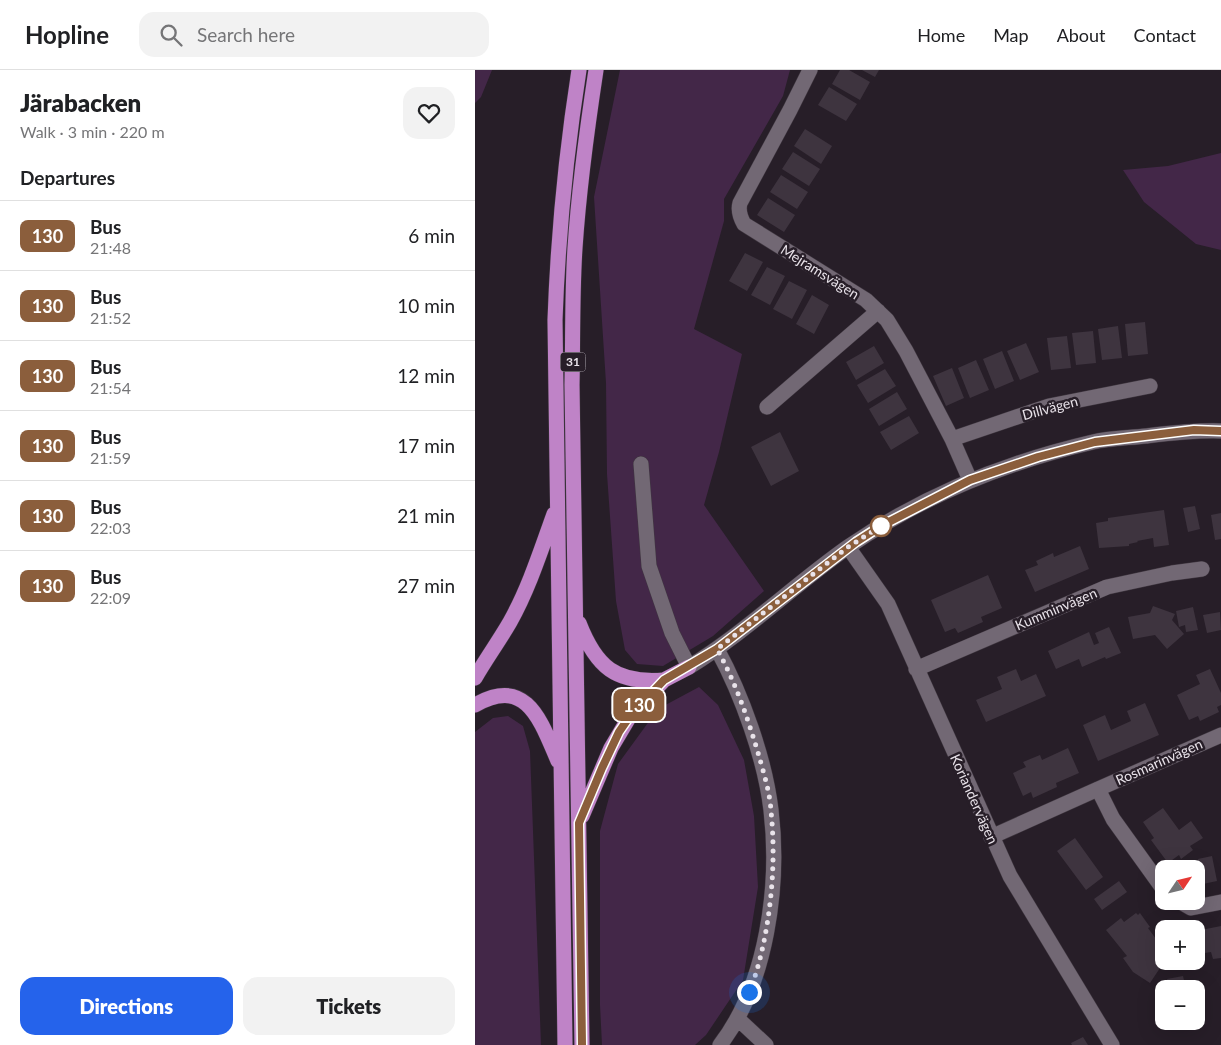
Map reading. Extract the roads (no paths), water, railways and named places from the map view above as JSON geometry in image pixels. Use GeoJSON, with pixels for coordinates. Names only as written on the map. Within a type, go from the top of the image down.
{"type":"FeatureCollection","features":[{"type":"Feature","properties":{"kind":"highway","name":"31"},"geometry":{"type":"LineString","coordinates":[[565,1042],[555,382],[556,294],[566,160],[579,70]]}},
{"type":"Feature","properties":{"kind":"highway","name":"31"},"geometry":{"type":"LineString","coordinates":[[582,1044],[572,385],[575,249],[585,144],[596,70]]}},
{"type":"Feature","properties":{"kind":"highway"},"geometry":{"type":"LineString","coordinates":[[475,678],[521,600],[533,572],[557,503]]}},
{"type":"Feature","properties":{"kind":"highway"},"geometry":{"type":"LineString","coordinates":[[576,617],[591,648],[600,661],[611,670],[634,680],[664,680]]}},
{"type":"Feature","properties":{"kind":"highway"},"geometry":{"type":"LineString","coordinates":[[579,823],[619,732],[630,716],[664,680],[689,667]]}},
{"type":"Feature","properties":{"kind":"highway"},"geometry":{"type":"LineString","coordinates":[[475,705],[495,696],[519,699],[535,712],[561,767]]}},
{"type":"Feature","properties":{"kind":"street","name":"Mejramsvägen"},"geometry":{"type":"LineString","coordinates":[[809,70],[790,110],[740,203],[740,217],[744,224],[865,300],[887,320],[906,351],[952,439],[970,480]]}},
{"type":"Feature","properties":{"kind":"street"},"geometry":{"type":"LineString","coordinates":[[767,407],[878,312]]}},
{"type":"Feature","properties":{"kind":"street","name":"Dillvägen"},"geometry":{"type":"LineString","coordinates":[[952,439],[1049,406],[1149,386]]}},
{"type":"Feature","properties":{"kind":"street"},"geometry":{"type":"LineString","coordinates":[[641,464],[649,566],[672,633],[689,667],[717,649],[848,547],[881,526],[970,480],[1038,457],[1095,442],[1194,430],[1221,431]]}},
{"type":"Feature","properties":{"kind":"street","name":"Koriandervägen"},"geometry":{"type":"LineString","coordinates":[[848,547],[888,604],[1010,876],[1112,1045]]}},
{"type":"Feature","properties":{"kind":"street","name":"Kumminvägen"},"geometry":{"type":"LineString","coordinates":[[916,670],[1107,587],[1172,573],[1202,569]]}},
{"type":"Feature","properties":{"kind":"street"},"geometry":{"type":"LineString","coordinates":[[717,649],[732,677],[754,738],[764,773],[771,810],[773,855],[771,897],[764,943],[755,978],[738,1019],[719,1045]]}},
{"type":"Feature","properties":{"kind":"street","name":"Rosmarinvägen"},"geometry":{"type":"LineString","coordinates":[[991,837],[1221,735]]}},
{"type":"Feature","properties":{"kind":"street","name":"Rosmarinvägen"},"geometry":{"type":"LineString","coordinates":[[1097,789],[1113,819],[1155,877]]}},
{"type":"Feature","properties":{"kind":"street"},"geometry":{"type":"LineString","coordinates":[[1205,905],[1221,902]]}},
{"type":"Feature","properties":{"kind":"street"},"geometry":{"type":"LineString","coordinates":[[738,1019],[766,1045]]}}]}
